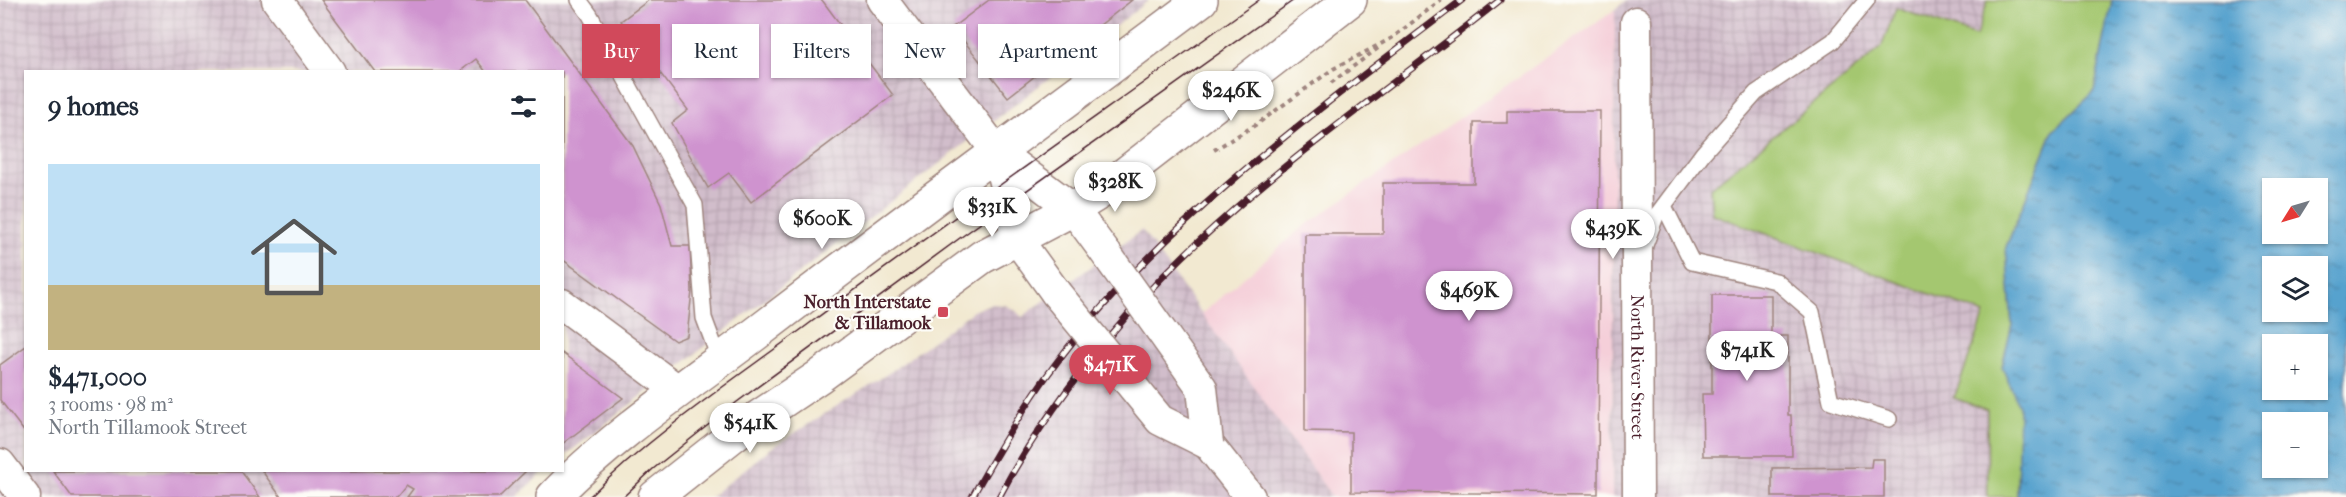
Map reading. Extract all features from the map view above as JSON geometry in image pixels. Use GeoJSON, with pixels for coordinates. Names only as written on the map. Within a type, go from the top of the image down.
{"type":"FeatureCollection","features":[{"type":"Feature","properties":{"kind":"street"},"geometry":{"type":"LineString","coordinates":[[277,0],[329,70]]}},
{"type":"Feature","properties":{"kind":"street"},"geometry":{"type":"LineString","coordinates":[[882,0],[997,152],[1074,209],[1202,388],[1208,444]]}},
{"type":"Feature","properties":{"kind":"street"},"geometry":{"type":"LineString","coordinates":[[552,497],[573,475],[680,391],[1201,0]]}},
{"type":"Feature","properties":{"kind":"street"},"geometry":{"type":"LineString","coordinates":[[655,497],[741,429],[820,376],[982,257],[1074,209],[1107,188],[1218,100],[1309,34],[1350,0]]}},
{"type":"Feature","properties":{"kind":"street"},"geometry":{"type":"LineString","coordinates":[[1309,34],[1369,0]]}},
{"type":"Feature","properties":{"kind":"street","name":"North River Street"},"geometry":{"type":"LineString","coordinates":[[1636,22],[1638,497]]}},
{"type":"Feature","properties":{"kind":"street"},"geometry":{"type":"LineString","coordinates":[[997,152],[1017,239],[1056,292],[1160,420],[1208,444],[1250,497]]}},
{"type":"Feature","properties":{"kind":"street"},"geometry":{"type":"LineString","coordinates":[[564,305],[680,391]]}},
{"type":"Feature","properties":{"kind":"street"},"geometry":{"type":"LineString","coordinates":[[0,464],[25,497]]}},
{"type":"Feature","properties":{"kind":"lane"},"geometry":{"type":"LineString","coordinates":[[579,0],[590,15],[695,205],[704,318],[720,361]]}},
{"type":"Feature","properties":{"kind":"lane"},"geometry":{"type":"LineString","coordinates":[[1636,265],[1656,216],[1703,153],[1756,93],[1833,41],[1867,0]]}},
{"type":"Feature","properties":{"kind":"lane"},"geometry":{"type":"LineString","coordinates":[[1664,206],[1692,262],[1776,280],[1812,312],[1831,401],[1889,419]]}},
{"type":"Feature","properties":{"kind":"path"},"geometry":{"type":"LineString","coordinates":[[1331,83],[1441,0]]}},
{"type":"Feature","properties":{"kind":"path"},"geometry":{"type":"LineString","coordinates":[[1208,154],[1257,124],[1334,69],[1392,38]]}},
{"type":"Feature","properties":{"kind":"shaded area"},"geometry":{"type":"Polygon","coordinates":[[[0,0],[1149,0],[1118,24],[978,24],[978,78],[1049,78],[564,456],[564,70],[24,70],[24,472],[543,472],[517,497],[0,497],[0,0]]]}},
{"type":"Feature","properties":{"kind":"shaded area"},"geometry":{"type":"Polygon","coordinates":[[[1626,0],[1988,0],[1977,36],[1896,9],[1881,48],[1710,188],[1712,214],[1985,314],[1954,398],[1987,410],[1988,497],[1612,497],[1615,10],[1626,0]]]}},
{"type":"Feature","properties":{"kind":"shaded area"},"geometry":{"type":"Polygon","coordinates":[[[1615,10],[1612,497],[1332,497],[1200,315],[1303,227],[1615,10]]]}},
{"type":"Feature","properties":{"kind":"shaded area"},"geometry":{"type":"Polygon","coordinates":[[[1142,230],[1332,497],[710,497],[771,448],[892,371],[973,311],[990,304],[1005,305],[1022,317],[1142,230]]]}},
{"type":"Feature","properties":{"kind":"green space"},"geometry":{"type":"Polygon","coordinates":[[[1988,0],[2112,0],[2094,92],[2053,131],[2006,247],[2012,325],[2002,367],[2020,406],[2017,497],[1988,497],[1987,410],[1954,398],[1985,314],[1712,214],[1710,188],[1881,48],[1896,8],[1976,36],[1988,0]]]}},
{"type":"Feature","properties":{"kind":"water"},"geometry":{"type":"Polygon","coordinates":[[[2112,0],[2346,0],[2346,497],[2017,497],[2019,406],[2002,367],[2012,325],[2006,247],[2053,131],[2094,92],[2112,0]]]}},
{"type":"Feature","properties":{"kind":"building"},"geometry":{"type":"Polygon","coordinates":[[[321,0],[525,0],[633,146],[661,204],[672,246],[690,246],[692,291],[687,336],[675,341],[564,260],[564,70],[484,70],[476,59],[462,70],[374,70],[321,0]]]}},
{"type":"Feature","properties":{"kind":"building"},"geometry":{"type":"Polygon","coordinates":[[[649,0],[822,0],[840,24],[771,24],[771,78],[871,78],[871,66],[893,95],[751,202],[729,173],[708,188],[672,123],[688,110],[660,73],[660,24],[623,24],[621,21],[649,0]]]}},
{"type":"Feature","properties":{"kind":"building"},"geometry":{"type":"Polygon","coordinates":[[[989,0],[1132,0],[1101,24],[978,24],[978,59],[966,44],[966,24],[957,24],[989,0]]]}},
{"type":"Feature","properties":{"kind":"building"},"geometry":{"type":"Polygon","coordinates":[[[993,78],[1032,78],[1008,97],[993,78]]]}},
{"type":"Feature","properties":{"kind":"building"},"geometry":{"type":"Polygon","coordinates":[[[1507,111],[1600,111],[1598,494],[1351,492],[1351,432],[1305,431],[1305,234],[1383,234],[1383,183],[1474,183],[1474,123],[1507,123],[1507,111]]]}},
{"type":"Feature","properties":{"kind":"building"},"geometry":{"type":"Polygon","coordinates":[[[1712,295],[1771,295],[1771,336],[1788,336],[1788,415],[1791,415],[1792,456],[1703,456],[1702,394],[1712,394],[1712,295]]]}},
{"type":"Feature","properties":{"kind":"building"},"geometry":{"type":"Polygon","coordinates":[[[24,347],[24,431],[0,400],[0,365],[24,347]]]}},
{"type":"Feature","properties":{"kind":"building"},"geometry":{"type":"Polygon","coordinates":[[[564,354],[623,398],[564,442],[564,354]]]}},
{"type":"Feature","properties":{"kind":"building"},"geometry":{"type":"Polygon","coordinates":[[[1872,459],[1884,459],[1884,497],[1772,497],[1772,468],[1871,467],[1872,459]]]}},
{"type":"Feature","properties":{"kind":"building"},"geometry":{"type":"Polygon","coordinates":[[[54,472],[242,472],[260,497],[72,497],[54,472]]]}},
{"type":"Feature","properties":{"kind":"building"},"geometry":{"type":"Polygon","coordinates":[[[263,472],[525,472],[499,497],[407,497],[413,489],[406,485],[396,497],[281,497],[263,472]]]}},
{"type":"Feature","properties":{"kind":"tram line"},"geometry":{"type":"LineString","coordinates":[[589,497],[641,450],[725,385],[1259,0]]}},
{"type":"Feature","properties":{"kind":"tram line"},"geometry":{"type":"LineString","coordinates":[[623,497],[653,469],[737,402],[964,235],[1294,0]]}},
{"type":"Feature","properties":{"kind":"railway"},"geometry":{"type":"LineString","coordinates":[[972,497],[1012,428],[1045,378],[1099,311],[1145,261],[1247,168],[1300,124],[1462,0]]}},
{"type":"Feature","properties":{"kind":"railway"},"geometry":{"type":"LineString","coordinates":[[999,497],[1039,430],[1088,363],[1141,300],[1196,244],[1269,180],[1500,0]]}},
{"type":"Feature","properties":{"kind":"place","name":"North Interstate & Tillamook"},"geometry":{"type":"Point","coordinates":[943,312]}}]}
